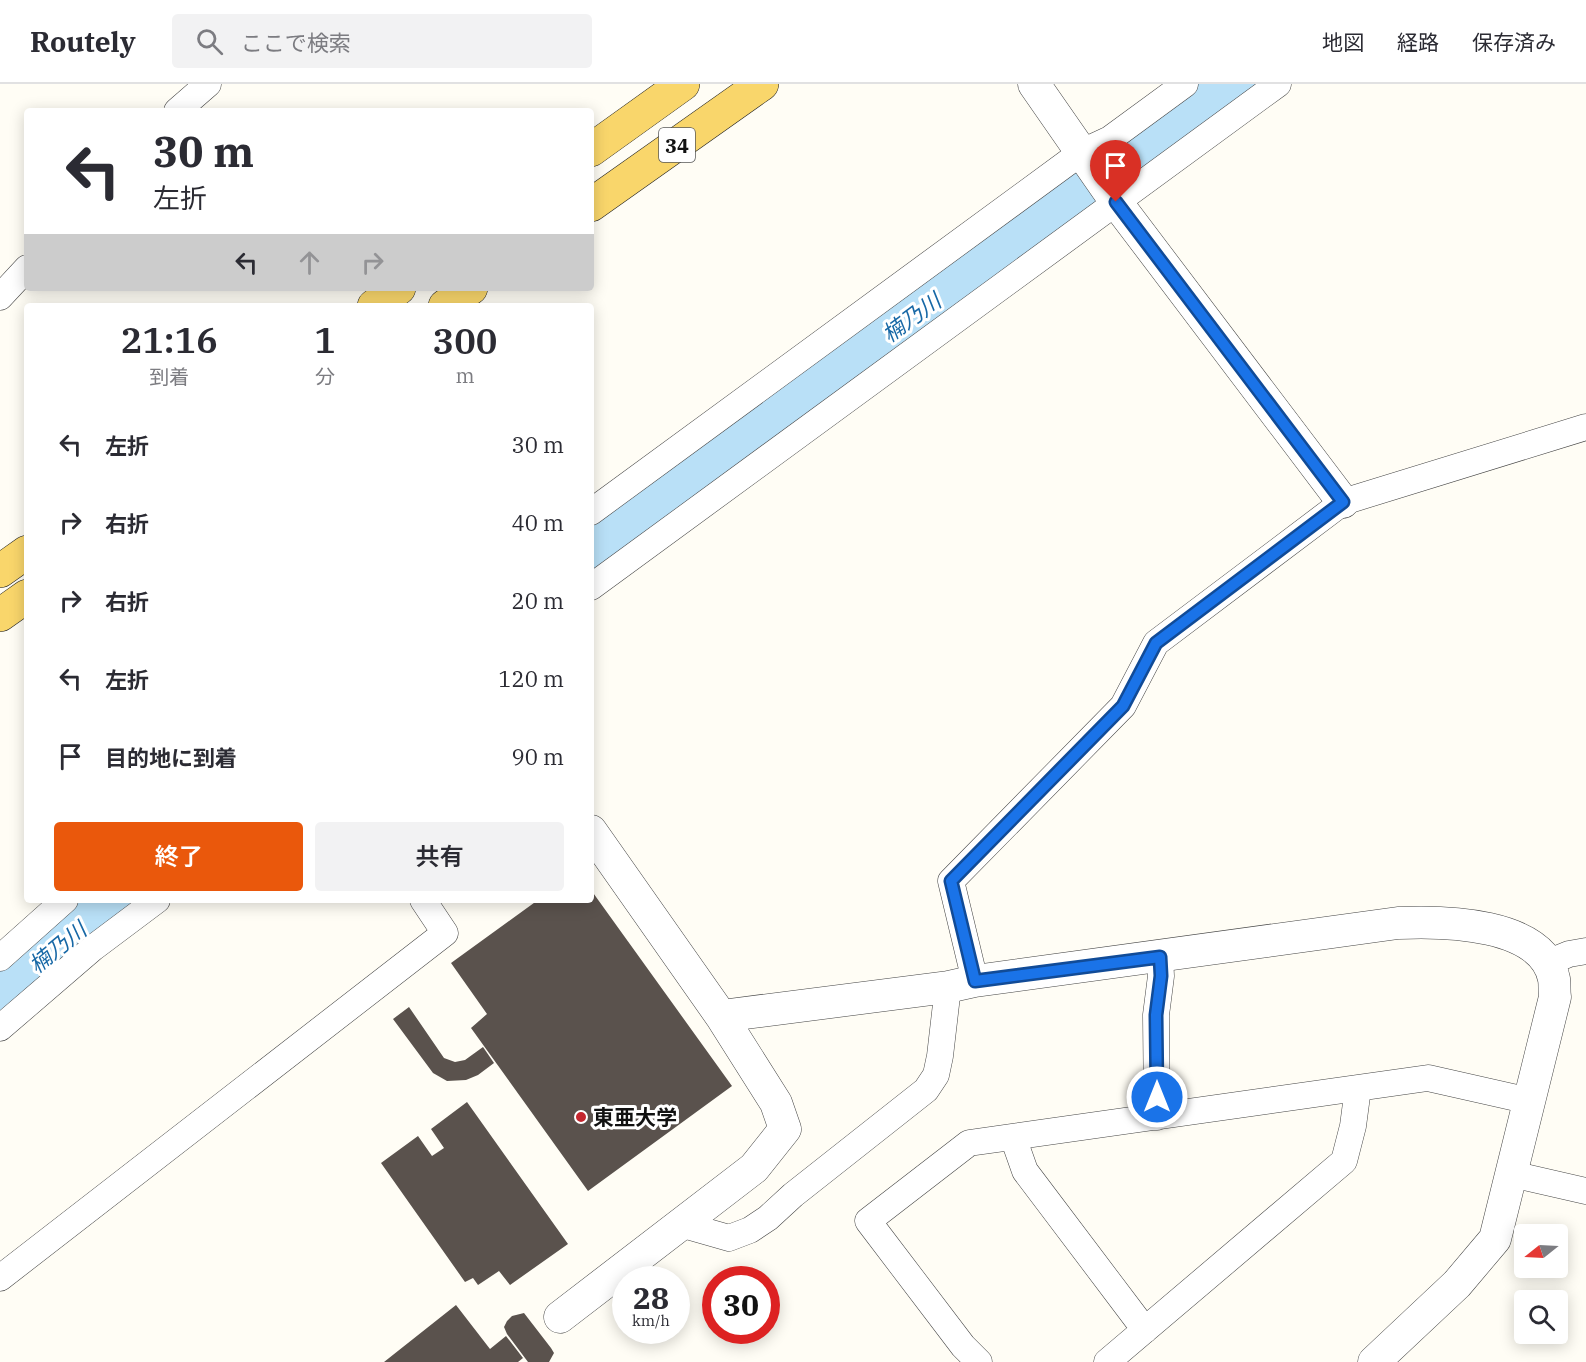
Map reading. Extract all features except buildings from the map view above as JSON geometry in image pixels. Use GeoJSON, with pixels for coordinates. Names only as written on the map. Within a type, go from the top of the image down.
{"type":"FeatureCollection","features":[{"type":"Feature","properties":{"kind":"main road","name":"34"},"geometry":{"type":"LineString","coordinates":[[594,148],[683,84]]}},
{"type":"Feature","properties":{"kind":"main road","name":"34"},"geometry":{"type":"LineString","coordinates":[[594,203],[762,84]]}},
{"type":"Feature","properties":{"kind":"main road"},"geometry":{"type":"LineString","coordinates":[[378,303],[395,291]]}},
{"type":"Feature","properties":{"kind":"main road"},"geometry":{"type":"LineString","coordinates":[[449,303],[467,291]]}},
{"type":"Feature","properties":{"kind":"main road"},"geometry":{"type":"LineString","coordinates":[[0,571],[24,554]]}},
{"type":"Feature","properties":{"kind":"main road"},"geometry":{"type":"LineString","coordinates":[[0,615],[24,598]]}},
{"type":"Feature","properties":{"kind":"street"},"geometry":{"type":"LineString","coordinates":[[180,108],[208,84]]}},
{"type":"Feature","properties":{"kind":"street"},"geometry":{"type":"LineString","coordinates":[[1035,84],[1113,197],[1343,502]]}},
{"type":"Feature","properties":{"kind":"street"},"geometry":{"type":"LineString","coordinates":[[594,510],[1185,84]]}},
{"type":"Feature","properties":{"kind":"street"},"geometry":{"type":"LineString","coordinates":[[594,585],[1113,197],[1278,84]]}},
{"type":"Feature","properties":{"kind":"street"},"geometry":{"type":"LineString","coordinates":[[0,297],[24,271]]}},
{"type":"Feature","properties":{"kind":"street"},"geometry":{"type":"LineString","coordinates":[[680,1224],[729,1238],[750,1230],[768,1218],[793,1195],[926,1090],[936,1075],[962,984],[951,881],[1123,706],[1156,643],[1343,502],[1586,427]]}},
{"type":"Feature","properties":{"kind":"street"},"geometry":{"type":"LineString","coordinates":[[560,1317],[753,1168],[785,1129],[776,1102],[721,1016],[594,835]]}},
{"type":"Feature","properties":{"kind":"street"},"geometry":{"type":"LineString","coordinates":[[0,958],[61,903]]}},
{"type":"Feature","properties":{"kind":"street"},"geometry":{"type":"LineString","coordinates":[[0,1028],[93,948],[154,903]]}},
{"type":"Feature","properties":{"kind":"street"},"geometry":{"type":"LineString","coordinates":[[0,1278],[446,933],[425,903]]}},
{"type":"Feature","properties":{"kind":"street"},"geometry":{"type":"LineString","coordinates":[[721,1016],[1398,923],[1450,922],[1521,939],[1538,951],[1547,963],[1554,978],[1554,997],[1495,1239],[1457,1284],[1374,1362]]}},
{"type":"Feature","properties":{"kind":"street"},"geometry":{"type":"LineString","coordinates":[[1547,963],[1586,951]]}},
{"type":"Feature","properties":{"kind":"street"},"geometry":{"type":"LineString","coordinates":[[1157,1117],[1156,1015],[1161,976],[1160,957]]}},
{"type":"Feature","properties":{"kind":"street"},"geometry":{"type":"LineString","coordinates":[[979,1362],[963,1346],[868,1221],[969,1143],[1428,1078],[1530,1101]]}},
{"type":"Feature","properties":{"kind":"street"},"geometry":{"type":"LineString","coordinates":[[1107,1362],[1344,1161],[1353,1126],[1358,1088]]}},
{"type":"Feature","properties":{"kind":"street"},"geometry":{"type":"LineString","coordinates":[[1013,1137],[1025,1171],[1145,1330]]}},
{"type":"Feature","properties":{"kind":"street"},"geometry":{"type":"LineString","coordinates":[[1511,1174],[1586,1191]]}},
{"type":"Feature","properties":{"kind":"waterway","name":"楠乃川"},"geometry":{"type":"LineString","coordinates":[[594,547],[1231,84]]}},
{"type":"Feature","properties":{"kind":"waterway","name":"楠乃川"},"geometry":{"type":"LineString","coordinates":[[0,997],[42,956],[113,903]]}},
{"type":"Feature","properties":{"kind":"place","name":"東亜大学"},"geometry":{"type":"Point","coordinates":[581,1117]}},
{"type":"Feature","properties":{"kind":"route"},"geometry":{"type":"LineString","coordinates":[[1116,202],[1343,502],[1156,643],[1123,706],[951,881],[975,981],[1160,957],[1161,976],[1156,1015],[1157,1097]]}}]}
